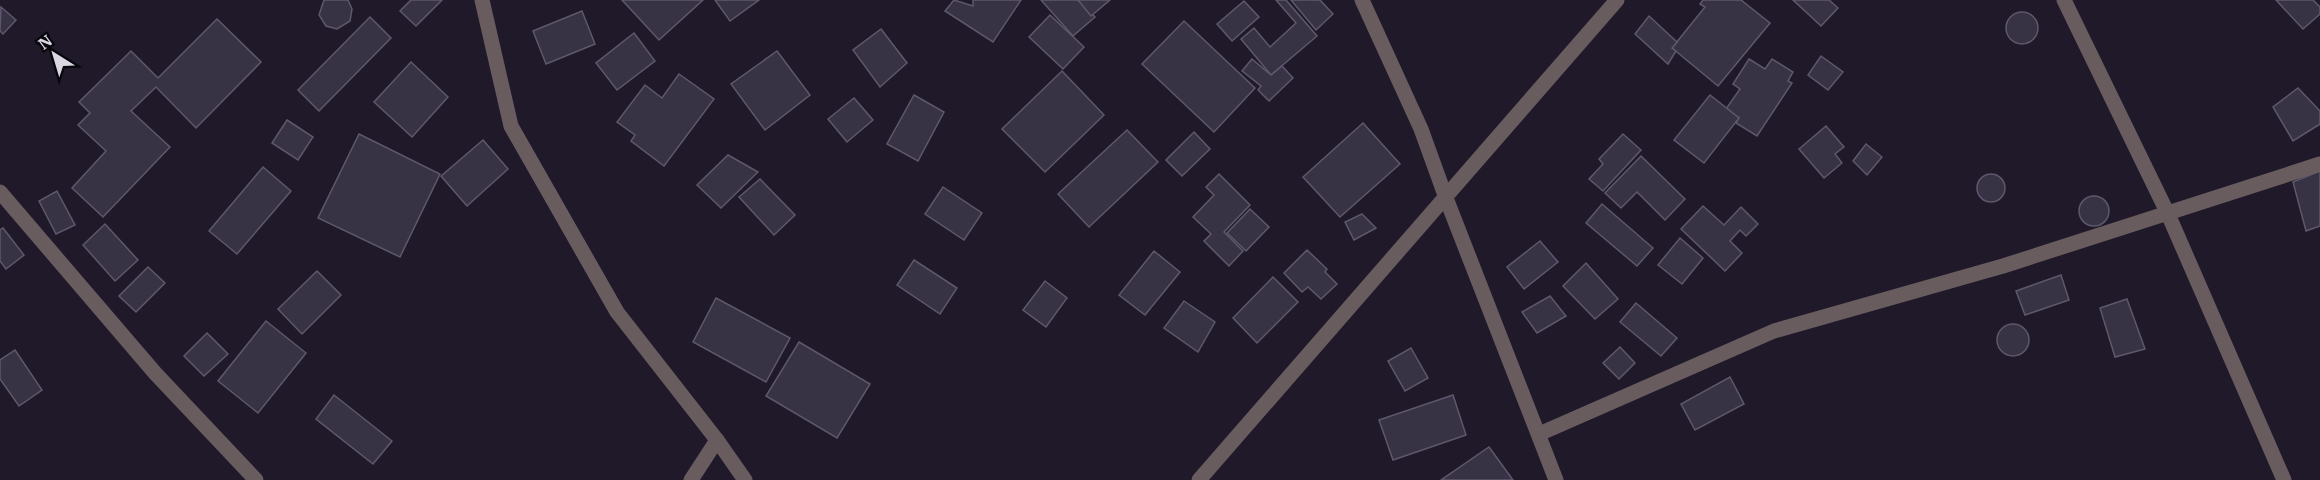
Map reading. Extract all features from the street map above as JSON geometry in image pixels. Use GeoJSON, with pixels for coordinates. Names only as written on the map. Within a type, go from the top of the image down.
{"type":"FeatureCollection","features":[{"type":"Feature","properties":{"kind":"street"},"geometry":{"type":"LineString","coordinates":[[482,0],[511,126],[617,312],[717,440],[745,480]]}},
{"type":"Feature","properties":{"kind":"street"},"geometry":{"type":"LineString","coordinates":[[1362,0],[1421,129],[1556,480]]}},
{"type":"Feature","properties":{"kind":"street"},"geometry":{"type":"LineString","coordinates":[[1199,480],[1617,0]]}},
{"type":"Feature","properties":{"kind":"street"},"geometry":{"type":"LineString","coordinates":[[2064,0],[2168,214],[2284,480]]}},
{"type":"Feature","properties":{"kind":"street"},"geometry":{"type":"LineString","coordinates":[[1539,434],[1774,331],[2003,266],[2320,164]]}},
{"type":"Feature","properties":{"kind":"street"},"geometry":{"type":"LineString","coordinates":[[0,192],[155,373],[256,480]]}},
{"type":"Feature","properties":{"kind":"street"},"geometry":{"type":"LineString","coordinates":[[691,480],[717,440]]}},
{"type":"Feature","properties":{"kind":"building"},"geometry":{"type":"Polygon","coordinates":[[[324,0],[348,0],[352,9],[350,21],[337,29],[326,26],[319,15],[324,0]]]}},
{"type":"Feature","properties":{"kind":"building"},"geometry":{"type":"Polygon","coordinates":[[[411,0],[442,0],[416,26],[400,11],[411,0]]]}},
{"type":"Feature","properties":{"kind":"building"},"geometry":{"type":"Polygon","coordinates":[[[622,0],[703,0],[659,40],[622,0]]]}},
{"type":"Feature","properties":{"kind":"building"},"geometry":{"type":"Polygon","coordinates":[[[715,0],[759,0],[730,21],[715,0]]]}},
{"type":"Feature","properties":{"kind":"building"},"geometry":{"type":"Polygon","coordinates":[[[954,0],[973,6],[973,0],[1021,0],[993,42],[945,11],[954,0]]]}},
{"type":"Feature","properties":{"kind":"building"},"geometry":{"type":"Polygon","coordinates":[[[1041,0],[1078,0],[1095,17],[1073,36],[1041,0]]]}},
{"type":"Feature","properties":{"kind":"building"},"geometry":{"type":"Polygon","coordinates":[[[1078,0],[1110,0],[1091,16],[1078,0]]]}},
{"type":"Feature","properties":{"kind":"building"},"geometry":{"type":"Polygon","coordinates":[[[1276,0],[1286,0],[1317,36],[1271,75],[1241,39],[1254,28],[1270,47],[1296,23],[1276,0]]]}},
{"type":"Feature","properties":{"kind":"building"},"geometry":{"type":"Polygon","coordinates":[[[1291,0],[1320,0],[1333,14],[1316,30],[1291,0]]]}},
{"type":"Feature","properties":{"kind":"building"},"geometry":{"type":"Polygon","coordinates":[[[1703,0],[1741,0],[1770,23],[1718,86],[1672,48],[1705,7],[1700,4],[1703,0]]]}},
{"type":"Feature","properties":{"kind":"building"},"geometry":{"type":"Polygon","coordinates":[[[1793,0],[1829,0],[1838,8],[1821,26],[1793,0]]]}},
{"type":"Feature","properties":{"kind":"building"},"geometry":{"type":"Polygon","coordinates":[[[2276,0],[2313,0],[2320,7],[2320,14],[2303,29],[2276,0]]]}},
{"type":"Feature","properties":{"kind":"building"},"geometry":{"type":"Polygon","coordinates":[[[1244,1],[1259,17],[1232,41],[1217,24],[1244,1]]]}},
{"type":"Feature","properties":{"kind":"building"},"geometry":{"type":"Polygon","coordinates":[[[1,7],[16,20],[3,34],[0,31],[1,7]]]}},
{"type":"Feature","properties":{"kind":"building"},"geometry":{"type":"Polygon","coordinates":[[[582,11],[595,44],[546,64],[533,31],[582,11]]]}},
{"type":"Feature","properties":{"kind":"building"},"geometry":{"type":"Polygon","coordinates":[[[2022,12],[2034,16],[2038,28],[2034,40],[2022,44],[2010,40],[2006,28],[2010,16],[2022,12]]]}},
{"type":"Feature","properties":{"kind":"building"},"geometry":{"type":"Polygon","coordinates":[[[1050,15],[1084,47],[1063,69],[1029,37],[1050,15]]]}},
{"type":"Feature","properties":{"kind":"building"},"geometry":{"type":"Polygon","coordinates":[[[1649,16],[1677,42],[1672,48],[1676,51],[1668,64],[1635,34],[1649,16]]]}},
{"type":"Feature","properties":{"kind":"building"},"geometry":{"type":"Polygon","coordinates":[[[370,17],[391,38],[319,111],[298,90],[370,17]]]}},
{"type":"Feature","properties":{"kind":"building"},"geometry":{"type":"Polygon","coordinates":[[[217,19],[261,62],[196,128],[156,87],[131,111],[170,147],[103,217],[72,188],[106,151],[78,125],[90,113],[79,102],[131,51],[158,78],[217,19]]]}},
{"type":"Feature","properties":{"kind":"building"},"geometry":{"type":"Polygon","coordinates":[[[1184,21],[1255,88],[1214,132],[1142,64],[1184,21]]]}},
{"type":"Feature","properties":{"kind":"building"},"geometry":{"type":"Polygon","coordinates":[[[881,29],[907,63],[880,87],[853,50],[881,29]]]}},
{"type":"Feature","properties":{"kind":"building"},"geometry":{"type":"Polygon","coordinates":[[[634,33],[655,61],[617,90],[596,63],[634,33]]]}},
{"type":"Feature","properties":{"kind":"building"},"geometry":{"type":"Polygon","coordinates":[[[777,51],[810,95],[765,130],[731,84],[777,51]]]}},
{"type":"Feature","properties":{"kind":"building"},"geometry":{"type":"Polygon","coordinates":[[[1821,56],[1843,72],[1828,90],[1808,75],[1821,56]]]}},
{"type":"Feature","properties":{"kind":"building"},"geometry":{"type":"Polygon","coordinates":[[[1252,59],[1271,75],[1282,66],[1293,78],[1269,101],[1258,90],[1261,86],[1242,71],[1252,59]]]}},
{"type":"Feature","properties":{"kind":"building"},"geometry":{"type":"Polygon","coordinates":[[[1749,59],[1765,69],[1772,59],[1793,72],[1788,81],[1792,83],[1757,136],[1736,123],[1739,118],[1726,109],[1740,89],[1733,84],[1749,59]]]}},
{"type":"Feature","properties":{"kind":"building"},"geometry":{"type":"Polygon","coordinates":[[[411,62],[448,97],[412,137],[374,102],[411,62]]]}},
{"type":"Feature","properties":{"kind":"building"},"geometry":{"type":"Polygon","coordinates":[[[1062,71],[1104,115],[1045,172],[1002,129],[1062,71]]]}},
{"type":"Feature","properties":{"kind":"building"},"geometry":{"type":"Polygon","coordinates":[[[679,74],[714,99],[664,166],[631,141],[635,135],[617,122],[645,85],[662,98],[679,74]]]}},
{"type":"Feature","properties":{"kind":"building"},"geometry":{"type":"Polygon","coordinates":[[[2298,88],[2320,111],[2320,124],[2293,141],[2273,107],[2298,88]]]}},
{"type":"Feature","properties":{"kind":"building"},"geometry":{"type":"Polygon","coordinates":[[[914,95],[944,112],[918,161],[887,144],[914,95]]]}},
{"type":"Feature","properties":{"kind":"building"},"geometry":{"type":"Polygon","coordinates":[[[1710,95],[1739,118],[1704,163],[1674,140],[1710,95]]]}},
{"type":"Feature","properties":{"kind":"building"},"geometry":{"type":"Polygon","coordinates":[[[854,98],[873,120],[847,142],[828,119],[854,98]]]}},
{"type":"Feature","properties":{"kind":"building"},"geometry":{"type":"Polygon","coordinates":[[[287,120],[313,137],[298,160],[272,143],[287,120]]]}},
{"type":"Feature","properties":{"kind":"building"},"geometry":{"type":"Polygon","coordinates":[[[1363,123],[1400,164],[1340,217],[1303,177],[1363,123]]]}},
{"type":"Feature","properties":{"kind":"building"},"geometry":{"type":"Polygon","coordinates":[[[1826,126],[1844,147],[1835,154],[1842,163],[1824,178],[1799,149],[1826,126]]]}},
{"type":"Feature","properties":{"kind":"building"},"geometry":{"type":"Polygon","coordinates":[[[1127,130],[1158,162],[1089,227],[1058,194],[1127,130]]]}},
{"type":"Feature","properties":{"kind":"building"},"geometry":{"type":"Polygon","coordinates":[[[1194,132],[1210,149],[1182,176],[1166,160],[1194,132]]]}},
{"type":"Feature","properties":{"kind":"building"},"geometry":{"type":"Polygon","coordinates":[[[359,134],[440,174],[400,257],[318,218],[359,134]]]}},
{"type":"Feature","properties":{"kind":"building"},"geometry":{"type":"Polygon","coordinates":[[[1623,134],[1641,150],[1603,191],[1589,179],[1603,164],[1599,159],[1623,134]]]}},
{"type":"Feature","properties":{"kind":"building"},"geometry":{"type":"Polygon","coordinates":[[[483,140],[508,169],[467,206],[441,176],[483,140]]]}},
{"type":"Feature","properties":{"kind":"building"},"geometry":{"type":"Polygon","coordinates":[[[1866,144],[1882,157],[1867,175],[1853,161],[1866,144]]]}},
{"type":"Feature","properties":{"kind":"building"},"geometry":{"type":"Polygon","coordinates":[[[728,155],[758,172],[721,208],[697,185],[728,155]]]}},
{"type":"Feature","properties":{"kind":"building"},"geometry":{"type":"Polygon","coordinates":[[[1641,156],[1685,199],[1665,220],[1637,192],[1621,208],[1605,193],[1641,156]]]}},
{"type":"Feature","properties":{"kind":"building"},"geometry":{"type":"Polygon","coordinates":[[[263,167],[291,191],[237,254],[209,231],[263,167]]]}},
{"type":"Feature","properties":{"kind":"building"},"geometry":{"type":"Polygon","coordinates":[[[2320,171],[2320,226],[2306,231],[2293,182],[2320,171]]]}},
{"type":"Feature","properties":{"kind":"building"},"geometry":{"type":"Polygon","coordinates":[[[1219,174],[1250,205],[1224,232],[1243,251],[1229,266],[1204,241],[1211,234],[1193,217],[1214,195],[1206,187],[1219,174]]]}},
{"type":"Feature","properties":{"kind":"building"},"geometry":{"type":"Polygon","coordinates":[[[1991,174],[2001,178],[2005,188],[2001,198],[1991,202],[1981,198],[1977,188],[1981,178],[1991,174]]]}},
{"type":"Feature","properties":{"kind":"building"},"geometry":{"type":"Polygon","coordinates":[[[760,179],[795,215],[774,235],[739,197],[760,179]]]}},
{"type":"Feature","properties":{"kind":"building"},"geometry":{"type":"Polygon","coordinates":[[[943,187],[982,213],[964,240],[925,214],[943,187]]]}},
{"type":"Feature","properties":{"kind":"building"},"geometry":{"type":"Polygon","coordinates":[[[57,191],[75,225],[56,234],[39,201],[57,191]]]}},
{"type":"Feature","properties":{"kind":"building"},"geometry":{"type":"Polygon","coordinates":[[[2094,196],[2104,201],[2109,211],[2104,221],[2094,226],[2084,221],[2079,211],[2084,201],[2094,196]]]}},
{"type":"Feature","properties":{"kind":"building"},"geometry":{"type":"Polygon","coordinates":[[[1602,204],[1653,248],[1637,266],[1586,223],[1602,204]]]}},
{"type":"Feature","properties":{"kind":"building"},"geometry":{"type":"Polygon","coordinates":[[[1703,206],[1724,225],[1741,207],[1758,224],[1746,236],[1740,230],[1730,241],[1742,253],[1725,271],[1681,229],[1703,206]]]}},
{"type":"Feature","properties":{"kind":"building"},"geometry":{"type":"Polygon","coordinates":[[[1250,209],[1269,227],[1246,251],[1227,233],[1250,209]]]}},
{"type":"Feature","properties":{"kind":"building"},"geometry":{"type":"Polygon","coordinates":[[[1362,214],[1376,228],[1354,240],[1345,222],[1362,214]]]}},
{"type":"Feature","properties":{"kind":"building"},"geometry":{"type":"Polygon","coordinates":[[[105,224],[138,260],[115,281],[83,245],[105,224]]]}},
{"type":"Feature","properties":{"kind":"building"},"geometry":{"type":"Polygon","coordinates":[[[3,228],[24,255],[6,269],[0,261],[0,230],[3,228]]]}},
{"type":"Feature","properties":{"kind":"building"},"geometry":{"type":"Polygon","coordinates":[[[1680,238],[1703,258],[1682,284],[1658,265],[1680,238]]]}},
{"type":"Feature","properties":{"kind":"building"},"geometry":{"type":"Polygon","coordinates":[[[1540,241],[1558,262],[1524,289],[1507,267],[1540,241]]]}},
{"type":"Feature","properties":{"kind":"building"},"geometry":{"type":"Polygon","coordinates":[[[1307,250],[1327,269],[1325,272],[1337,284],[1321,299],[1308,287],[1302,292],[1284,273],[1307,250]]]}},
{"type":"Feature","properties":{"kind":"building"},"geometry":{"type":"Polygon","coordinates":[[[1154,251],[1180,272],[1145,315],[1119,295],[1154,251]]]}},
{"type":"Feature","properties":{"kind":"building"},"geometry":{"type":"Polygon","coordinates":[[[914,260],[957,288],[940,314],[897,285],[914,260]]]}},
{"type":"Feature","properties":{"kind":"building"},"geometry":{"type":"Polygon","coordinates":[[[1586,263],[1618,299],[1595,319],[1563,286],[1586,263]]]}},
{"type":"Feature","properties":{"kind":"building"},"geometry":{"type":"Polygon","coordinates":[[[148,267],[165,283],[136,312],[119,296],[148,267]]]}},
{"type":"Feature","properties":{"kind":"building"},"geometry":{"type":"Polygon","coordinates":[[[317,271],[341,295],[302,334],[278,309],[317,271]]]}},
{"type":"Feature","properties":{"kind":"building"},"geometry":{"type":"Polygon","coordinates":[[[2061,275],[2069,300],[2025,315],[2016,291],[2061,275]]]}},
{"type":"Feature","properties":{"kind":"building"},"geometry":{"type":"Polygon","coordinates":[[[1273,277],[1298,302],[1257,343],[1233,318],[1273,277]]]}},
{"type":"Feature","properties":{"kind":"building"},"geometry":{"type":"Polygon","coordinates":[[[1045,281],[1067,298],[1046,327],[1023,310],[1045,281]]]}},
{"type":"Feature","properties":{"kind":"building"},"geometry":{"type":"Polygon","coordinates":[[[1550,296],[1566,316],[1537,333],[1522,312],[1550,296]]]}},
{"type":"Feature","properties":{"kind":"building"},"geometry":{"type":"Polygon","coordinates":[[[716,298],[790,338],[766,382],[693,342],[716,298]]]}},
{"type":"Feature","properties":{"kind":"building"},"geometry":{"type":"Polygon","coordinates":[[[2127,299],[2145,349],[2115,357],[2100,308],[2127,299]]]}},
{"type":"Feature","properties":{"kind":"building"},"geometry":{"type":"Polygon","coordinates":[[[1184,301],[1215,322],[1198,352],[1164,328],[1184,301]]]}},
{"type":"Feature","properties":{"kind":"building"},"geometry":{"type":"Polygon","coordinates":[[[1636,303],[1677,338],[1661,356],[1620,322],[1636,303]]]}},
{"type":"Feature","properties":{"kind":"building"},"geometry":{"type":"Polygon","coordinates":[[[266,321],[306,353],[258,413],[218,381],[266,321]]]}},
{"type":"Feature","properties":{"kind":"building"},"geometry":{"type":"Polygon","coordinates":[[[2013,324],[2025,328],[2029,340],[2025,352],[2013,356],[2001,352],[1997,340],[2001,328],[2013,324]]]}},
{"type":"Feature","properties":{"kind":"building"},"geometry":{"type":"Polygon","coordinates":[[[207,333],[228,354],[204,376],[184,356],[207,333]]]}},
{"type":"Feature","properties":{"kind":"building"},"geometry":{"type":"Polygon","coordinates":[[[799,342],[870,384],[837,438],[766,396],[799,342]]]}},
{"type":"Feature","properties":{"kind":"building"},"geometry":{"type":"Polygon","coordinates":[[[1620,347],[1635,363],[1619,379],[1603,363],[1620,347]]]}},
{"type":"Feature","properties":{"kind":"building"},"geometry":{"type":"Polygon","coordinates":[[[1411,348],[1428,378],[1405,391],[1388,361],[1411,348]]]}},
{"type":"Feature","properties":{"kind":"building"},"geometry":{"type":"Polygon","coordinates":[[[15,350],[42,390],[19,406],[0,379],[0,360],[15,350]]]}},
{"type":"Feature","properties":{"kind":"building"},"geometry":{"type":"Polygon","coordinates":[[[1730,377],[1744,404],[1695,430],[1681,404],[1730,377]]]}},
{"type":"Feature","properties":{"kind":"building"},"geometry":{"type":"Polygon","coordinates":[[[334,395],[392,441],[373,464],[316,419],[334,395]]]}},
{"type":"Feature","properties":{"kind":"building"},"geometry":{"type":"Polygon","coordinates":[[[1453,395],[1466,435],[1393,460],[1379,420],[1453,395]]]}},
{"type":"Feature","properties":{"kind":"building"},"geometry":{"type":"Polygon","coordinates":[[[1489,447],[1513,480],[1441,480],[1489,447]]]}}]}
